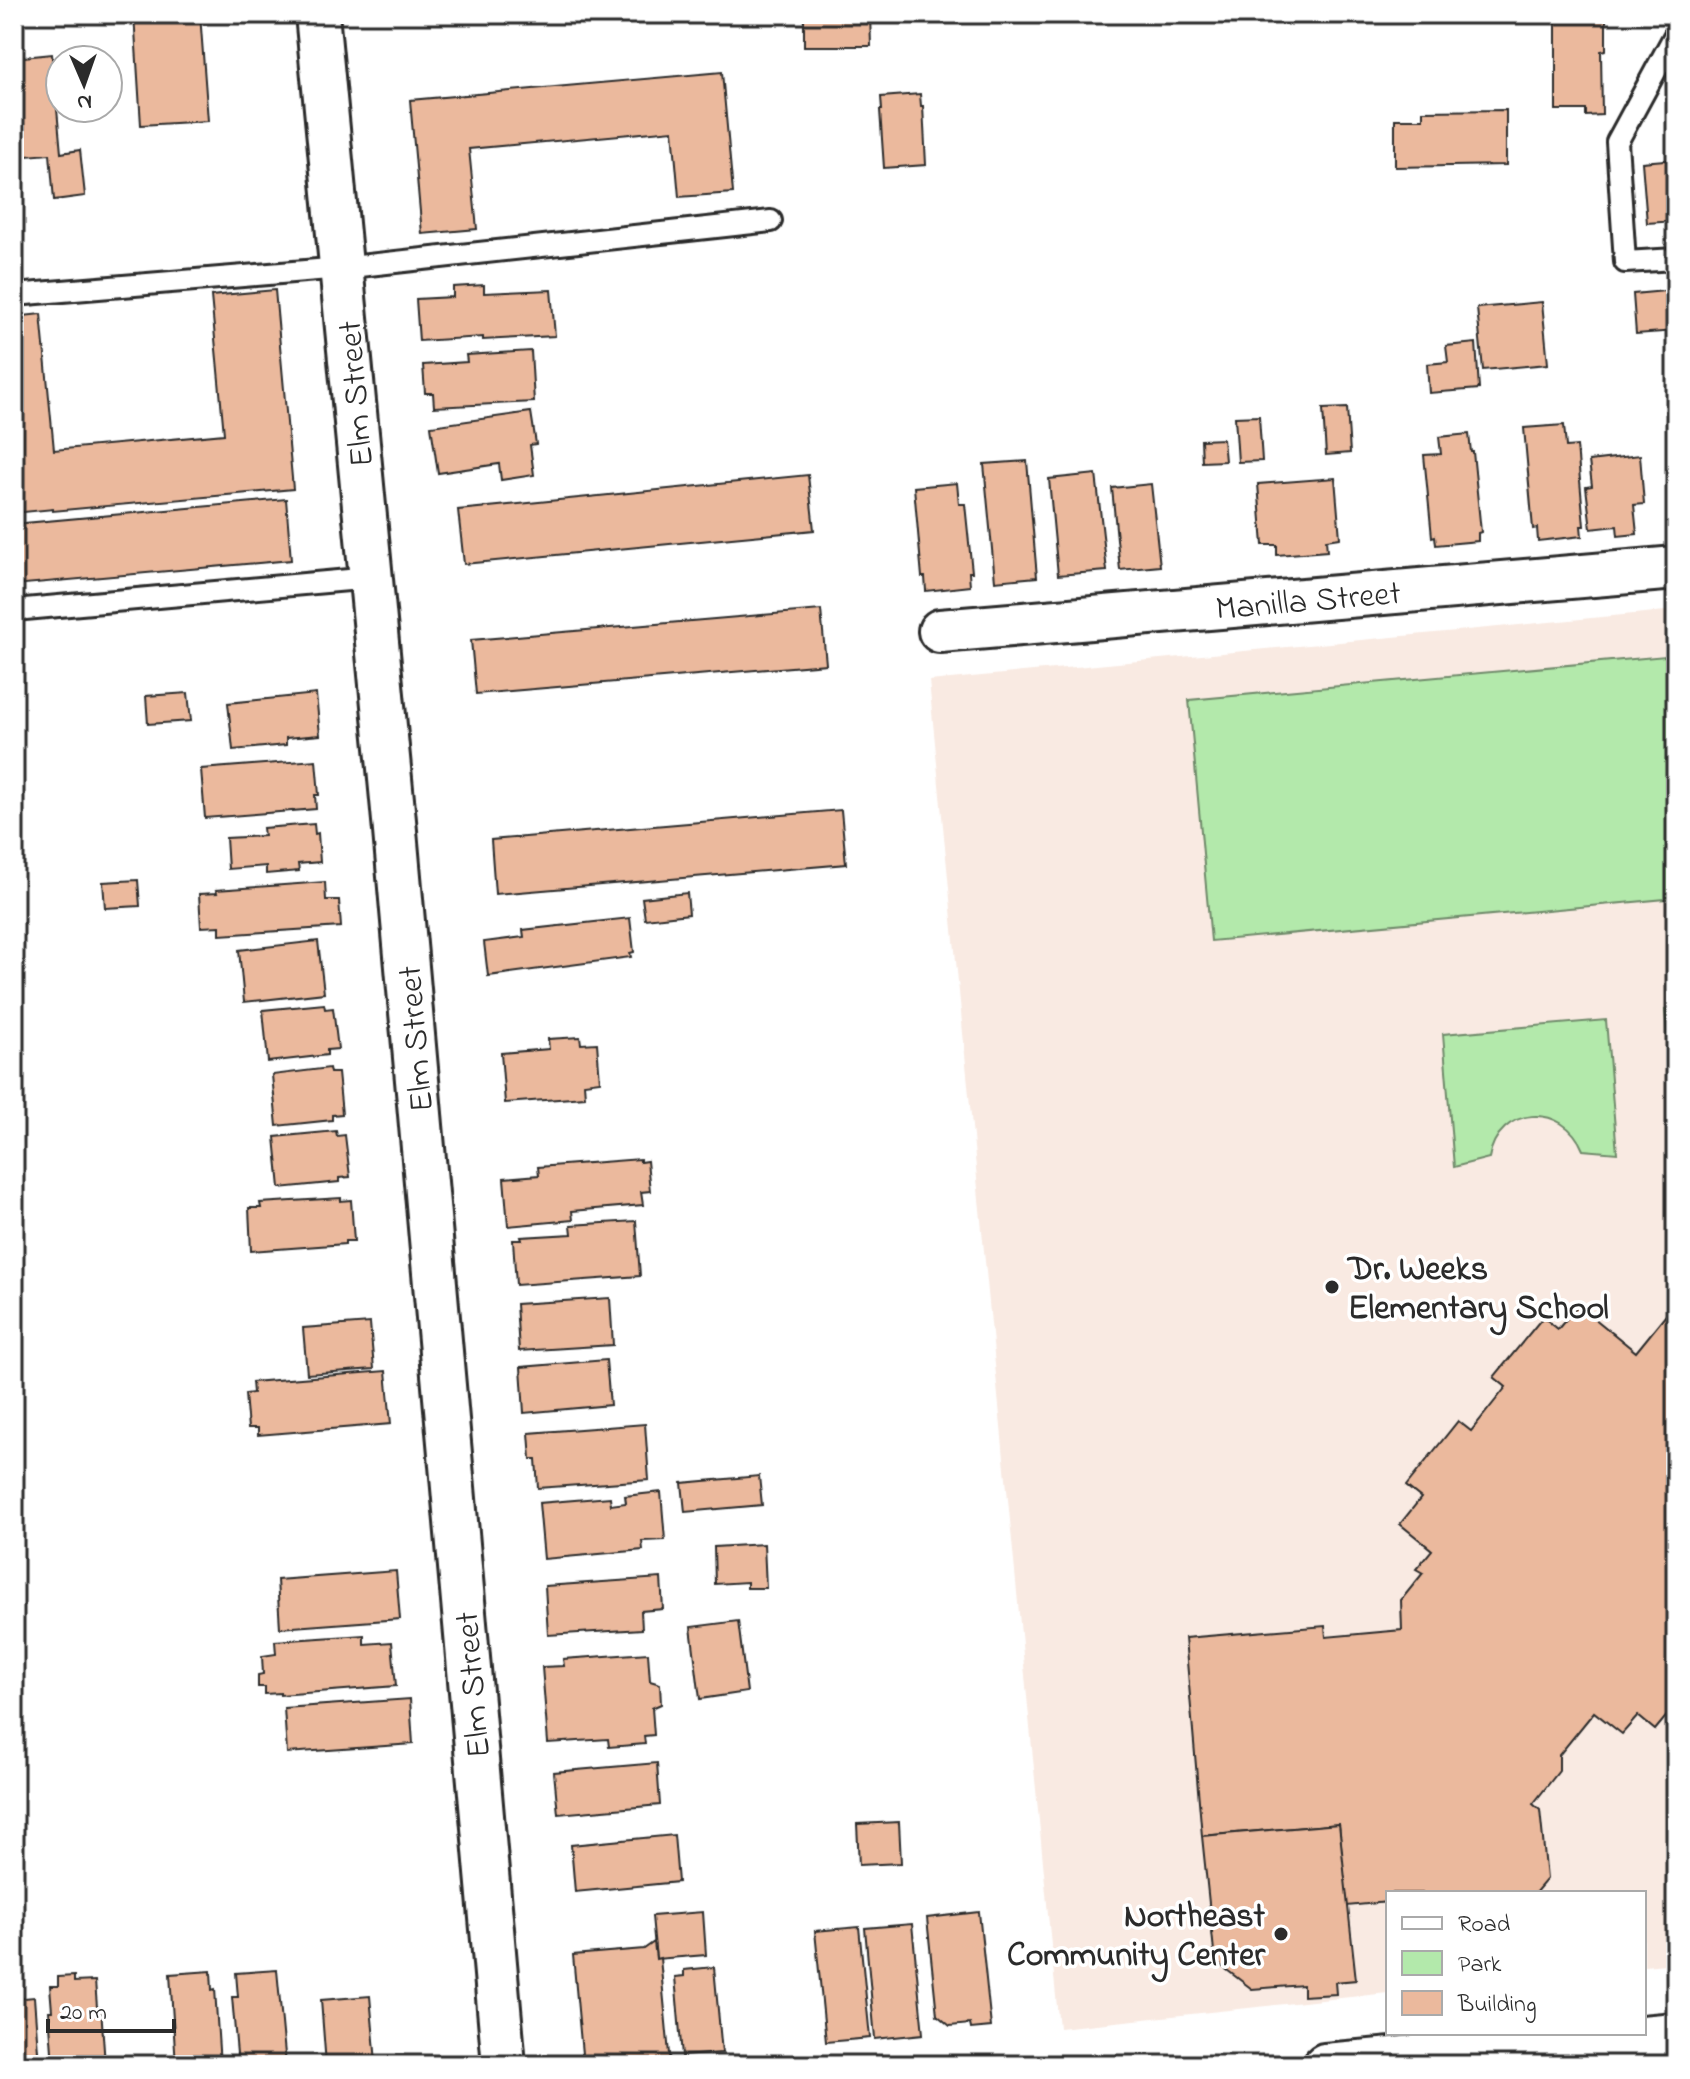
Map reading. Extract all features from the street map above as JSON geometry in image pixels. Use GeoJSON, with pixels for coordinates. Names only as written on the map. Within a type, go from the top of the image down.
{"type":"FeatureCollection","features":[{"type":"Feature","properties":{"kind":"street","name":"Elm Street"},"geometry":{"type":"LineString","coordinates":[[317,14],[395,831],[504,2065]]}},
{"type":"Feature","properties":{"kind":"street","name":"Manilla Street"},"geometry":{"type":"LineString","coordinates":[[940,631],[1676,568]]}},
{"type":"Feature","properties":{"kind":"street"},"geometry":{"type":"LineString","coordinates":[[1325,2065],[1379,2063],[1676,2034]]}},
{"type":"Feature","properties":{"kind":"lane"},"geometry":{"type":"LineString","coordinates":[[1676,33],[1617,142],[1625,262],[1676,259]]}},
{"type":"Feature","properties":{"kind":"lane"},"geometry":{"type":"LineString","coordinates":[[14,295],[341,268],[771,221]]}},
{"type":"Feature","properties":{"kind":"lane"},"geometry":{"type":"LineString","coordinates":[[14,610],[371,578]]}},
{"type":"Feature","properties":{"kind":"shaded area","name":"Dr. Weeks Elementary School"},"geometry":{"type":"Polygon","coordinates":[[[1676,610],[1676,1963],[1646,1966],[1646,1891],[1386,1891],[1386,1993],[1059,2028],[929,681],[1676,610]]]}},
{"type":"Feature","properties":{"kind":"green space"},"geometry":{"type":"Polygon","coordinates":[[[1676,655],[1676,898],[1211,941],[1189,700],[1676,655]]]}},
{"type":"Feature","properties":{"kind":"green space"},"geometry":{"type":"Polygon","coordinates":[[[1676,1009],[1676,1106],[1674,1106],[1665,1010],[1676,1009]]]}},
{"type":"Feature","properties":{"kind":"green space"},"geometry":{"type":"Polygon","coordinates":[[[1606,1020],[1617,1153],[1583,1150],[1574,1134],[1561,1123],[1547,1117],[1532,1116],[1517,1120],[1505,1128],[1495,1141],[1489,1158],[1454,1167],[1443,1034],[1606,1020]]]}},
{"type":"Feature","properties":{"kind":"building"},"geometry":{"type":"Polygon","coordinates":[[[134,14],[200,14],[208,121],[141,125],[134,14]]]}},
{"type":"Feature","properties":{"kind":"building"},"geometry":{"type":"Polygon","coordinates":[[[804,14],[870,14],[871,46],[804,46],[804,14]]]}},
{"type":"Feature","properties":{"kind":"building"},"geometry":{"type":"Polygon","coordinates":[[[1556,14],[1606,14],[1606,50],[1601,51],[1602,115],[1586,116],[1586,110],[1556,110],[1556,14]]]}},
{"type":"Feature","properties":{"kind":"building"},"geometry":{"type":"Polygon","coordinates":[[[44,55],[44,124],[58,124],[61,153],[80,150],[85,196],[54,200],[50,154],[14,157],[14,58],[44,55]]]}},
{"type":"Feature","properties":{"kind":"building"},"geometry":{"type":"Polygon","coordinates":[[[722,72],[733,193],[679,197],[673,130],[469,149],[477,229],[422,234],[410,100],[722,72]]]}},
{"type":"Feature","properties":{"kind":"building"},"geometry":{"type":"Polygon","coordinates":[[[920,94],[926,165],[884,168],[881,97],[920,94]]]}},
{"type":"Feature","properties":{"kind":"building"},"geometry":{"type":"Polygon","coordinates":[[[1506,110],[1506,165],[1395,167],[1395,119],[1423,119],[1423,111],[1506,110]]]}},
{"type":"Feature","properties":{"kind":"building"},"geometry":{"type":"Polygon","coordinates":[[[1676,159],[1676,221],[1647,223],[1642,162],[1676,159]]]}},
{"type":"Feature","properties":{"kind":"building"},"geometry":{"type":"Polygon","coordinates":[[[484,285],[484,293],[551,290],[555,336],[419,341],[416,299],[453,297],[453,287],[484,285]]]}},
{"type":"Feature","properties":{"kind":"building"},"geometry":{"type":"Polygon","coordinates":[[[275,290],[293,489],[14,513],[14,317],[41,314],[54,450],[224,434],[211,296],[275,290]]]}},
{"type":"Feature","properties":{"kind":"building"},"geometry":{"type":"Polygon","coordinates":[[[1676,290],[1676,331],[1636,334],[1633,294],[1676,290]]]}},
{"type":"Feature","properties":{"kind":"building"},"geometry":{"type":"Polygon","coordinates":[[[1542,302],[1548,364],[1483,370],[1477,308],[1542,302]]]}},
{"type":"Feature","properties":{"kind":"building"},"geometry":{"type":"Polygon","coordinates":[[[1476,343],[1479,389],[1429,393],[1427,364],[1448,362],[1446,346],[1476,343]]]}},
{"type":"Feature","properties":{"kind":"building"},"geometry":{"type":"Polygon","coordinates":[[[531,351],[534,402],[434,407],[433,393],[425,393],[423,365],[467,362],[466,355],[531,351]]]}},
{"type":"Feature","properties":{"kind":"building"},"geometry":{"type":"Polygon","coordinates":[[[1347,408],[1350,453],[1326,455],[1323,409],[1347,408]]]}},
{"type":"Feature","properties":{"kind":"building"},"geometry":{"type":"Polygon","coordinates":[[[531,412],[536,444],[530,445],[534,475],[501,480],[499,464],[438,473],[431,426],[531,412]]]}},
{"type":"Feature","properties":{"kind":"building"},"geometry":{"type":"Polygon","coordinates":[[[1259,416],[1262,461],[1238,462],[1235,417],[1259,416]]]}},
{"type":"Feature","properties":{"kind":"building"},"geometry":{"type":"Polygon","coordinates":[[[1564,425],[1566,447],[1577,446],[1584,526],[1581,526],[1582,536],[1538,541],[1537,528],[1533,529],[1524,428],[1564,425]]]}},
{"type":"Feature","properties":{"kind":"building"},"geometry":{"type":"Polygon","coordinates":[[[1469,434],[1481,532],[1478,533],[1478,541],[1436,545],[1435,536],[1432,537],[1424,455],[1441,454],[1439,437],[1469,434]]]}},
{"type":"Feature","properties":{"kind":"building"},"geometry":{"type":"Polygon","coordinates":[[[1223,439],[1225,461],[1202,462],[1201,440],[1223,439]]]}},
{"type":"Feature","properties":{"kind":"building"},"geometry":{"type":"Polygon","coordinates":[[[1640,455],[1644,504],[1634,505],[1637,534],[1618,536],[1617,526],[1591,529],[1586,487],[1592,486],[1589,461],[1640,455]]]}},
{"type":"Feature","properties":{"kind":"building"},"geometry":{"type":"Polygon","coordinates":[[[1027,461],[1037,577],[995,581],[984,464],[1027,461]]]}},
{"type":"Feature","properties":{"kind":"building"},"geometry":{"type":"Polygon","coordinates":[[[1096,474],[1107,571],[1058,575],[1049,479],[1096,474]]]}},
{"type":"Feature","properties":{"kind":"building"},"geometry":{"type":"Polygon","coordinates":[[[808,475],[814,530],[464,564],[458,510],[808,475]]]}},
{"type":"Feature","properties":{"kind":"building"},"geometry":{"type":"Polygon","coordinates":[[[1335,478],[1340,538],[1326,540],[1327,551],[1277,555],[1277,545],[1263,545],[1258,484],[1335,478]]]}},
{"type":"Feature","properties":{"kind":"building"},"geometry":{"type":"Polygon","coordinates":[[[957,483],[959,504],[965,504],[972,572],[969,572],[970,586],[926,591],[914,487],[957,483]]]}},
{"type":"Feature","properties":{"kind":"building"},"geometry":{"type":"Polygon","coordinates":[[[1151,484],[1160,566],[1120,570],[1112,488],[1151,484]]]}},
{"type":"Feature","properties":{"kind":"building"},"geometry":{"type":"Polygon","coordinates":[[[286,499],[291,560],[14,585],[14,524],[286,499]]]}},
{"type":"Feature","properties":{"kind":"building"},"geometry":{"type":"Polygon","coordinates":[[[821,610],[826,664],[476,694],[471,640],[821,610]]]}},
{"type":"Feature","properties":{"kind":"building"},"geometry":{"type":"Polygon","coordinates":[[[188,693],[191,721],[148,724],[146,696],[188,693]]]}},
{"type":"Feature","properties":{"kind":"building"},"geometry":{"type":"Polygon","coordinates":[[[316,694],[320,735],[286,738],[286,745],[233,750],[228,703],[316,694]]]}},
{"type":"Feature","properties":{"kind":"building"},"geometry":{"type":"Polygon","coordinates":[[[316,760],[319,795],[315,795],[316,809],[205,818],[201,769],[316,760]]]}},
{"type":"Feature","properties":{"kind":"building"},"geometry":{"type":"Polygon","coordinates":[[[841,810],[846,864],[495,894],[491,840],[841,810]]]}},
{"type":"Feature","properties":{"kind":"building"},"geometry":{"type":"Polygon","coordinates":[[[314,824],[315,834],[318,833],[320,862],[298,864],[299,871],[266,874],[266,866],[228,869],[226,838],[264,836],[263,828],[314,824]]]}},
{"type":"Feature","properties":{"kind":"building"},"geometry":{"type":"Polygon","coordinates":[[[138,880],[140,906],[105,908],[103,882],[138,880]]]}},
{"type":"Feature","properties":{"kind":"building"},"geometry":{"type":"Polygon","coordinates":[[[325,882],[326,900],[339,900],[341,927],[220,935],[220,926],[201,927],[199,894],[325,882]]]}},
{"type":"Feature","properties":{"kind":"building"},"geometry":{"type":"Polygon","coordinates":[[[687,893],[689,914],[645,919],[642,898],[687,893]]]}},
{"type":"Feature","properties":{"kind":"building"},"geometry":{"type":"Polygon","coordinates":[[[630,918],[634,952],[630,953],[631,957],[488,976],[484,942],[524,937],[523,930],[630,918]]]}},
{"type":"Feature","properties":{"kind":"building"},"geometry":{"type":"Polygon","coordinates":[[[318,941],[324,993],[244,1002],[239,950],[318,941]]]}},
{"type":"Feature","properties":{"kind":"building"},"geometry":{"type":"Polygon","coordinates":[[[324,1004],[325,1009],[333,1008],[338,1049],[327,1050],[327,1055],[268,1062],[263,1010],[324,1004]]]}},
{"type":"Feature","properties":{"kind":"building"},"geometry":{"type":"Polygon","coordinates":[[[580,1037],[581,1044],[597,1043],[600,1081],[584,1083],[585,1097],[505,1103],[501,1053],[549,1049],[548,1039],[580,1037]]]}},
{"type":"Feature","properties":{"kind":"building"},"geometry":{"type":"Polygon","coordinates":[[[329,1068],[330,1073],[338,1073],[342,1114],[332,1115],[332,1120],[277,1126],[272,1075],[329,1068]]]}},
{"type":"Feature","properties":{"kind":"building"},"geometry":{"type":"Polygon","coordinates":[[[336,1131],[337,1136],[345,1135],[350,1177],[339,1178],[339,1182],[280,1188],[275,1137],[336,1131]]]}},
{"type":"Feature","properties":{"kind":"building"},"geometry":{"type":"Polygon","coordinates":[[[640,1159],[640,1162],[647,1161],[650,1191],[641,1192],[643,1205],[572,1211],[573,1220],[508,1226],[504,1178],[539,1175],[538,1167],[640,1159]]]}},
{"type":"Feature","properties":{"kind":"building"},"geometry":{"type":"Polygon","coordinates":[[[341,1198],[341,1201],[351,1200],[354,1241],[251,1251],[249,1208],[261,1208],[260,1203],[341,1198]]]}},
{"type":"Feature","properties":{"kind":"building"},"geometry":{"type":"Polygon","coordinates":[[[636,1221],[640,1276],[516,1285],[513,1240],[572,1234],[571,1225],[636,1221]]]}},
{"type":"Feature","properties":{"kind":"building"},"geometry":{"type":"Polygon","coordinates":[[[610,1298],[613,1345],[519,1351],[516,1304],[610,1298]]]}},
{"type":"Feature","properties":{"kind":"building"},"geometry":{"type":"Polygon","coordinates":[[[1578,1305],[1636,1352],[1666,1315],[1676,1323],[1676,1708],[1655,1730],[1638,1716],[1622,1734],[1594,1712],[1559,1755],[1559,1771],[1533,1804],[1540,1810],[1547,1879],[1537,1891],[1386,1891],[1386,1902],[1347,1906],[1339,1824],[1202,1836],[1185,1638],[1325,1626],[1326,1637],[1402,1630],[1401,1600],[1423,1573],[1416,1569],[1432,1550],[1400,1524],[1421,1498],[1406,1486],[1458,1421],[1471,1431],[1506,1387],[1494,1377],[1543,1317],[1558,1329],[1578,1305]]]}},
{"type":"Feature","properties":{"kind":"building"},"geometry":{"type":"Polygon","coordinates":[[[370,1323],[374,1369],[307,1374],[303,1328],[370,1323]]]}},
{"type":"Feature","properties":{"kind":"building"},"geometry":{"type":"Polygon","coordinates":[[[606,1360],[610,1405],[524,1413],[521,1367],[606,1360]]]}},
{"type":"Feature","properties":{"kind":"building"},"geometry":{"type":"Polygon","coordinates":[[[386,1371],[391,1424],[258,1435],[258,1428],[248,1428],[245,1394],[253,1393],[252,1382],[386,1371]]]}},
{"type":"Feature","properties":{"kind":"building"},"geometry":{"type":"Polygon","coordinates":[[[645,1424],[649,1480],[538,1488],[536,1459],[531,1459],[529,1433],[645,1424]]]}},
{"type":"Feature","properties":{"kind":"building"},"geometry":{"type":"Polygon","coordinates":[[[759,1476],[762,1505],[685,1512],[682,1483],[759,1476]]]}},
{"type":"Feature","properties":{"kind":"building"},"geometry":{"type":"Polygon","coordinates":[[[661,1492],[665,1540],[642,1541],[643,1550],[544,1559],[539,1503],[610,1497],[611,1505],[626,1503],[625,1496],[661,1492]]]}},
{"type":"Feature","properties":{"kind":"building"},"geometry":{"type":"Polygon","coordinates":[[[764,1544],[766,1588],[747,1588],[747,1582],[715,1584],[714,1547],[764,1544]]]}},
{"type":"Feature","properties":{"kind":"building"},"geometry":{"type":"Polygon","coordinates":[[[396,1571],[400,1619],[280,1628],[277,1580],[396,1571]]]}},
{"type":"Feature","properties":{"kind":"building"},"geometry":{"type":"Polygon","coordinates":[[[661,1578],[663,1609],[641,1611],[642,1629],[548,1635],[545,1586],[661,1578]]]}},
{"type":"Feature","properties":{"kind":"building"},"geometry":{"type":"Polygon","coordinates":[[[738,1621],[747,1692],[700,1699],[691,1627],[738,1621]]]}},
{"type":"Feature","properties":{"kind":"building"},"geometry":{"type":"Polygon","coordinates":[[[364,1635],[364,1644],[392,1642],[396,1686],[280,1695],[265,1694],[265,1687],[258,1687],[258,1675],[263,1674],[262,1656],[276,1654],[275,1641],[364,1635]]]}},
{"type":"Feature","properties":{"kind":"building"},"geometry":{"type":"Polygon","coordinates":[[[648,1653],[650,1681],[660,1684],[661,1704],[652,1708],[654,1735],[644,1736],[645,1744],[609,1747],[608,1739],[548,1743],[542,1667],[564,1666],[563,1659],[648,1653]]]}},
{"type":"Feature","properties":{"kind":"building"},"geometry":{"type":"Polygon","coordinates":[[[410,1699],[413,1744],[287,1753],[284,1708],[410,1699]]]}},
{"type":"Feature","properties":{"kind":"building"},"geometry":{"type":"Polygon","coordinates":[[[657,1763],[660,1805],[558,1814],[554,1772],[657,1763]]]}},
{"type":"Feature","properties":{"kind":"building"},"geometry":{"type":"Polygon","coordinates":[[[14,1809],[18,1853],[14,1853],[14,1809]]]}},
{"type":"Feature","properties":{"kind":"building"},"geometry":{"type":"Polygon","coordinates":[[[899,1822],[901,1863],[859,1865],[857,1824],[899,1822]]]}},
{"type":"Feature","properties":{"kind":"building","name":"Northeast Community Center"},"geometry":{"type":"Polygon","coordinates":[[[1339,1824],[1356,1980],[1335,1982],[1336,1994],[1303,1996],[1303,1985],[1252,1989],[1215,1961],[1202,1836],[1339,1824]]]}},
{"type":"Feature","properties":{"kind":"building"},"geometry":{"type":"Polygon","coordinates":[[[674,1835],[678,1882],[575,1892],[571,1845],[674,1835]]]}},
{"type":"Feature","properties":{"kind":"building"},"geometry":{"type":"Polygon","coordinates":[[[703,1912],[706,1955],[656,1959],[652,1916],[703,1912]]]}},
{"type":"Feature","properties":{"kind":"building"},"geometry":{"type":"Polygon","coordinates":[[[979,1912],[991,2027],[971,2029],[970,2024],[950,2026],[937,2015],[927,1918],[979,1912]]]}},
{"type":"Feature","properties":{"kind":"building"},"geometry":{"type":"Polygon","coordinates":[[[912,1924],[923,2034],[875,2039],[865,1928],[912,1924]]]}},
{"type":"Feature","properties":{"kind":"building"},"geometry":{"type":"Polygon","coordinates":[[[859,1927],[870,2038],[826,2042],[815,1931],[859,1927]]]}},
{"type":"Feature","properties":{"kind":"building"},"geometry":{"type":"Polygon","coordinates":[[[654,1942],[656,1959],[660,1958],[670,2065],[583,2065],[573,1955],[644,1949],[654,1942]]]}},
{"type":"Feature","properties":{"kind":"building"},"geometry":{"type":"Polygon","coordinates":[[[714,1967],[722,2053],[682,2056],[675,1977],[684,1976],[684,1970],[714,1967]]]}},
{"type":"Feature","properties":{"kind":"building"},"geometry":{"type":"Polygon","coordinates":[[[277,1970],[286,2065],[238,2065],[232,1997],[238,1997],[236,1973],[277,1970]]]}},
{"type":"Feature","properties":{"kind":"building"},"geometry":{"type":"Polygon","coordinates":[[[211,1971],[220,2065],[176,2065],[170,1974],[211,1971]]]}},
{"type":"Feature","properties":{"kind":"building"},"geometry":{"type":"Polygon","coordinates":[[[74,1976],[74,1982],[95,1981],[97,2007],[101,2007],[105,2065],[53,2065],[50,1986],[58,1986],[58,1977],[74,1976]]]}},
{"type":"Feature","properties":{"kind":"building"},"geometry":{"type":"Polygon","coordinates":[[[370,1996],[376,2062],[373,2065],[326,2065],[321,2000],[370,1996]]]}},
{"type":"Feature","properties":{"kind":"building"},"geometry":{"type":"Polygon","coordinates":[[[34,1997],[39,2065],[14,2065],[14,1999],[34,1997]]]}},
{"type":"Feature","properties":{"kind":"place","name":"Dr. Weeks Elementary School"},"geometry":{"type":"Point","coordinates":[1332,1287]}},
{"type":"Feature","properties":{"kind":"place","name":"Northeast Community Center"},"geometry":{"type":"Point","coordinates":[1281,1934]}}]}
